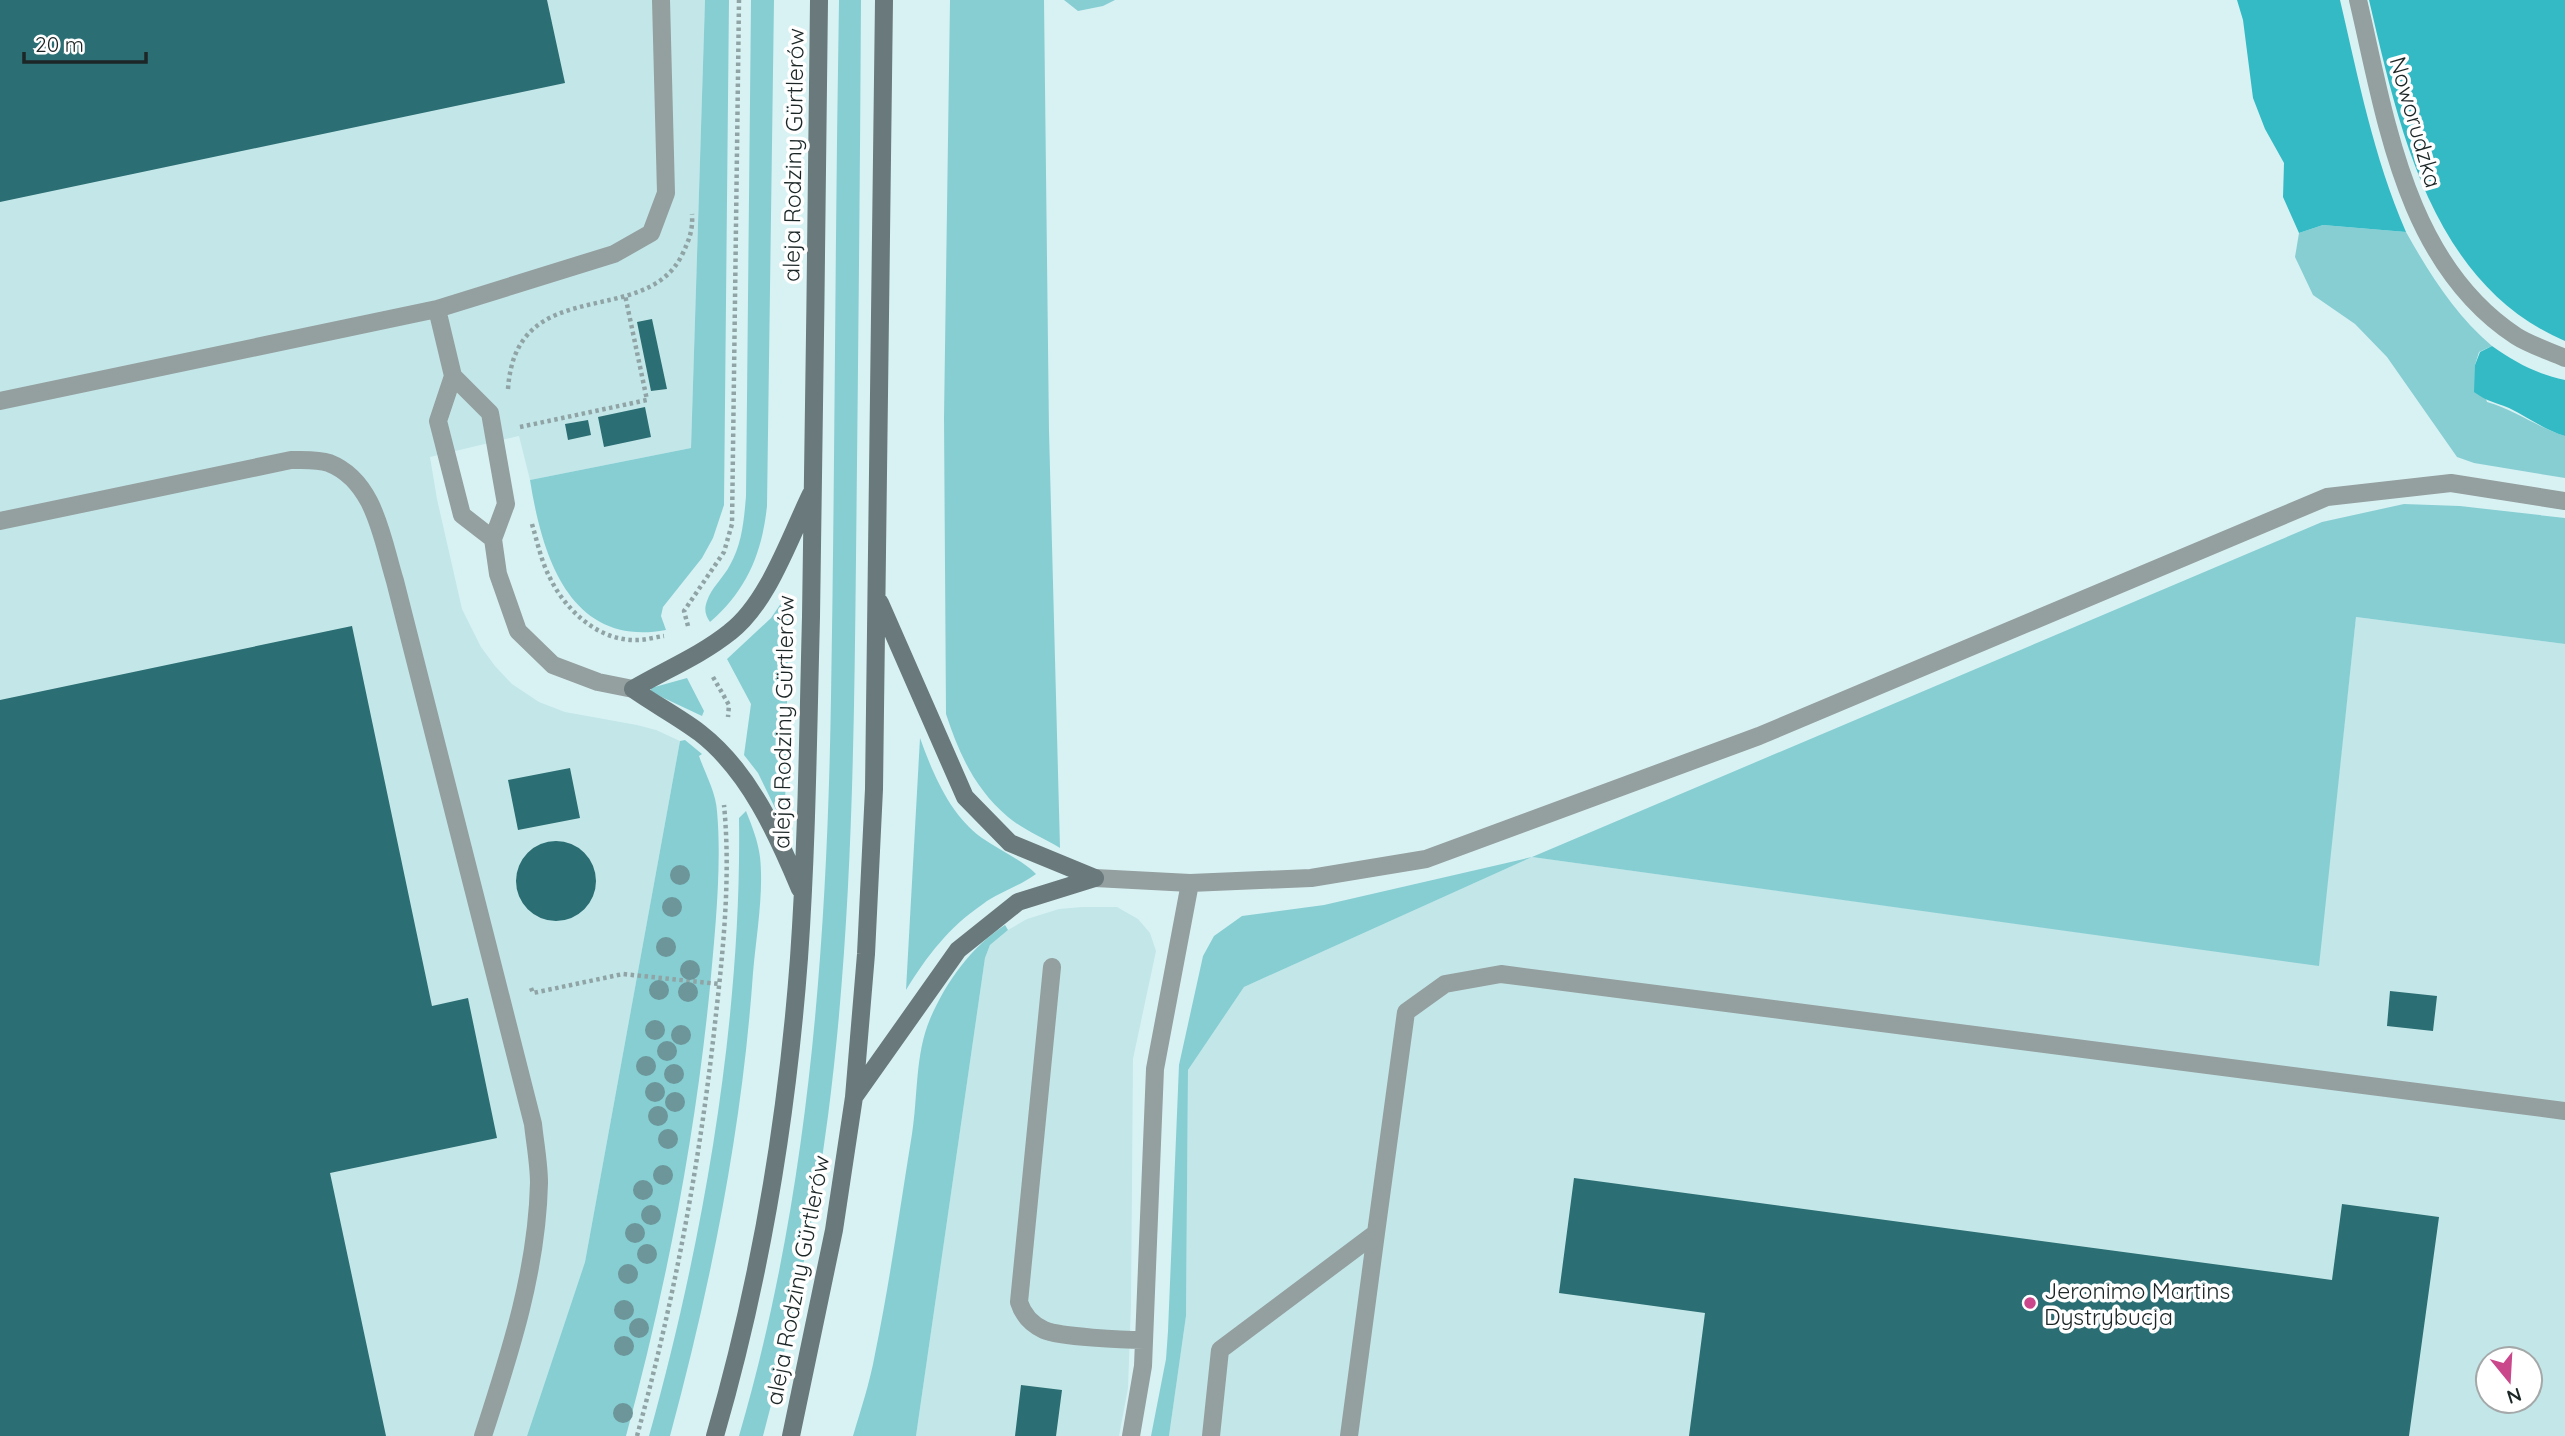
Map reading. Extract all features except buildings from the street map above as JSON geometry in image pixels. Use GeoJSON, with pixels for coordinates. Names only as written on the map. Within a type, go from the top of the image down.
{"type":"FeatureCollection","features":[{"type":"Feature","properties":{"kind":"main road","name":"aleja Rodziny Gürtlerów"},"geometry":{"type":"LineString","coordinates":[[715,1436],[759,1259],[783,1108],[799,960],[807,812],[819,0]]}},
{"type":"Feature","properties":{"kind":"main road","name":"aleja Rodziny Gürtlerów"},"geometry":{"type":"LineString","coordinates":[[790,1436],[832,1242],[855,1097],[866,954],[873,816],[878,599],[884,0]]}},
{"type":"Feature","properties":{"kind":"main road"},"geometry":{"type":"LineString","coordinates":[[803,896],[765,812],[723,754],[699,733],[632,689],[698,655],[732,631],[753,607],[768,583],[813,490]]}},
{"type":"Feature","properties":{"kind":"main road"},"geometry":{"type":"LineString","coordinates":[[878,599],[965,797],[1010,843],[1095,878]]}},
{"type":"Feature","properties":{"kind":"main road"},"geometry":{"type":"LineString","coordinates":[[855,1097],[958,950],[1018,902],[1095,878]]}},
{"type":"Feature","properties":{"kind":"lane"},"geometry":{"type":"LineString","coordinates":[[0,401],[438,309],[614,254],[651,233],[666,193],[661,0]]}},
{"type":"Feature","properties":{"kind":"lane","name":"Noworudzka"},"geometry":{"type":"LineString","coordinates":[[2358,0],[2403,182],[2436,248],[2482,308],[2517,337],[2565,358]]}},
{"type":"Feature","properties":{"kind":"lane"},"geometry":{"type":"LineString","coordinates":[[438,309],[453,376],[438,421],[462,515],[494,539]]}},
{"type":"Feature","properties":{"kind":"lane"},"geometry":{"type":"LineString","coordinates":[[453,376],[490,413],[506,504],[494,539],[498,574],[518,631],[553,665],[598,682],[632,689]]}},
{"type":"Feature","properties":{"kind":"lane"},"geometry":{"type":"LineString","coordinates":[[0,521],[291,460],[327,462],[352,475],[369,499],[395,582],[533,1124],[539,1181],[533,1257],[516,1333],[483,1436]]}},
{"type":"Feature","properties":{"kind":"lane"},"geometry":{"type":"LineString","coordinates":[[1095,878],[1190,883],[1311,878],[1426,859],[1759,736],[2327,497],[2451,483],[2565,501]]}},
{"type":"Feature","properties":{"kind":"lane"},"geometry":{"type":"LineString","coordinates":[[1131,1436],[1143,1366],[1155,1069],[1190,883]]}},
{"type":"Feature","properties":{"kind":"lane"},"geometry":{"type":"LineString","coordinates":[[1052,967],[1019,1302],[1031,1323],[1047,1332],[1144,1340]]}},
{"type":"Feature","properties":{"kind":"lane"},"geometry":{"type":"LineString","coordinates":[[1349,1436],[1406,1012],[1446,984],[1502,974],[2565,1111]]}},
{"type":"Feature","properties":{"kind":"lane"},"geometry":{"type":"LineString","coordinates":[[1211,1436],[1220,1350],[1376,1233]]}},
{"type":"Feature","properties":{"kind":"path"},"geometry":{"type":"LineString","coordinates":[[508,393],[509,369],[520,346],[538,324],[558,312],[638,292],[663,280],[676,267],[692,233],[692,205]]}},
{"type":"Feature","properties":{"kind":"path"},"geometry":{"type":"LineString","coordinates":[[511,429],[647,400],[625,295]]}},
{"type":"Feature","properties":{"kind":"path"},"geometry":{"type":"LineString","coordinates":[[528,513],[547,573],[578,617],[593,628],[614,637],[636,640],[666,636]]}},
{"type":"Feature","properties":{"kind":"path"},"geometry":{"type":"LineString","coordinates":[[537,992],[623,974],[719,984]]}},
{"type":"Feature","properties":{"kind":"shaded area"},"geometry":{"type":"Polygon","coordinates":[[[0,0],[705,0],[691,448],[530,480],[519,436],[430,457],[462,609],[481,647],[495,666],[512,684],[539,702],[565,712],[656,730],[680,741],[585,1262],[527,1436],[0,1436],[0,0]]]}},
{"type":"Feature","properties":{"kind":"shaded area"},"geometry":{"type":"Polygon","coordinates":[[[705,0],[729,0],[724,505],[713,538],[702,558],[663,607],[661,616],[666,630],[633,632],[606,625],[584,610],[566,590],[553,566],[543,538],[530,480],[691,448],[705,0]]]}},
{"type":"Feature","properties":{"kind":"shaded area"},"geometry":{"type":"Polygon","coordinates":[[[751,0],[774,0],[767,506],[757,555],[750,570],[734,597],[710,622],[706,604],[737,549],[746,496],[751,0]]]}},
{"type":"Feature","properties":{"kind":"shaded area"},"geometry":{"type":"Polygon","coordinates":[[[839,0],[861,0],[854,698],[847,908],[836,1047],[809,1237],[763,1436],[739,1436],[763,1346],[782,1254],[798,1162],[819,977],[831,697],[839,0]]]}},
{"type":"Feature","properties":{"kind":"shaded area"},"geometry":{"type":"Polygon","coordinates":[[[950,0],[1044,0],[1049,431],[1060,848],[1014,821],[986,795],[963,757],[946,714],[944,418],[950,0]]]}},
{"type":"Feature","properties":{"kind":"shaded area"},"geometry":{"type":"Polygon","coordinates":[[[1064,0],[1115,0],[1103,6],[1078,11],[1064,0]]]}},
{"type":"Feature","properties":{"kind":"shaded area"},"geometry":{"type":"Polygon","coordinates":[[[2237,0],[2340,0],[2384,175],[2406,232],[2323,225],[2299,233],[2283,197],[2284,163],[2265,129],[2253,98],[2243,20],[2237,0]]]}},
{"type":"Feature","properties":{"kind":"shaded area"},"geometry":{"type":"Polygon","coordinates":[[[2369,0],[2565,0],[2565,341],[2519,315],[2482,282],[2452,242],[2428,197],[2409,149],[2393,99],[2369,0]]]}},
{"type":"Feature","properties":{"kind":"shaded area"},"geometry":{"type":"Polygon","coordinates":[[[2323,225],[2406,232],[2444,293],[2492,346],[2479,352],[2475,365],[2487,402],[2565,436],[2565,478],[2474,463],[2457,457],[2387,357],[2355,324],[2313,295],[2295,257],[2299,233],[2323,225]]]}},
{"type":"Feature","properties":{"kind":"shaded area"},"geometry":{"type":"Polygon","coordinates":[[[2492,346],[2526,367],[2565,380],[2565,436],[2474,392],[2475,365],[2480,352],[2492,346]]]}},
{"type":"Feature","properties":{"kind":"shaded area"},"geometry":{"type":"Polygon","coordinates":[[[2404,504],[2460,506],[2565,518],[2565,644],[2356,617],[2319,966],[1532,857],[2322,522],[2404,504]]]}},
{"type":"Feature","properties":{"kind":"shaded area"},"geometry":{"type":"Polygon","coordinates":[[[786,596],[789,597],[785,811],[778,814],[758,773],[744,755],[751,704],[727,659],[771,618],[786,596]]]}},
{"type":"Feature","properties":{"kind":"shaded area","name":"Jeronimo Martins Dystrybucja"},"geometry":{"type":"Polygon","coordinates":[[[2356,617],[2565,644],[2565,1436],[1169,1436],[1186,1316],[1188,1070],[1244,987],[1532,857],[2318,965],[2356,617]]]}},
{"type":"Feature","properties":{"kind":"shaded area"},"geometry":{"type":"Polygon","coordinates":[[[687,678],[704,711],[702,716],[651,692],[651,688],[687,678]]]}},
{"type":"Feature","properties":{"kind":"shaded area"},"geometry":{"type":"Polygon","coordinates":[[[920,738],[944,793],[961,818],[982,838],[1036,874],[989,900],[960,922],[922,965],[906,990],[920,738]]]}},
{"type":"Feature","properties":{"kind":"shaded area"},"geometry":{"type":"Polygon","coordinates":[[[685,740],[702,754],[699,756],[716,804],[719,854],[717,899],[710,987],[696,1100],[654,1325],[626,1436],[527,1436],[585,1262],[680,741],[685,740]]]}},
{"type":"Feature","properties":{"kind":"shaded area"},"geometry":{"type":"Polygon","coordinates":[[[746,811],[759,851],[761,885],[748,1032],[733,1148],[699,1322],[670,1436],[649,1436],[686,1286],[715,1130],[734,972],[739,818],[746,811]]]}},
{"type":"Feature","properties":{"kind":"shaded area"},"geometry":{"type":"Polygon","coordinates":[[[1532,857],[1244,987],[1188,1070],[1186,1316],[1169,1436],[1151,1436],[1166,1359],[1179,1065],[1203,956],[1214,936],[1242,916],[1324,905],[1532,857]]]}},
{"type":"Feature","properties":{"kind":"shaded area"},"geometry":{"type":"Polygon","coordinates":[[[1117,907],[1138,919],[1150,933],[1156,951],[1133,1059],[1128,1388],[1119,1436],[916,1436],[985,958],[990,945],[1027,919],[1059,909],[1117,907]]]}},
{"type":"Feature","properties":{"kind":"shaded area"},"geometry":{"type":"Polygon","coordinates":[[[1005,925],[1008,930],[990,945],[985,958],[916,1436],[853,1436],[871,1375],[885,1299],[912,1134],[919,1061],[925,1032],[936,1005],[961,966],[981,944],[1005,925]]]}},
{"type":"Feature","properties":{"kind":"place","name":"Jeronimo Martins Dystrybucja"},"geometry":{"type":"Point","coordinates":[2030,1303]}}]}
